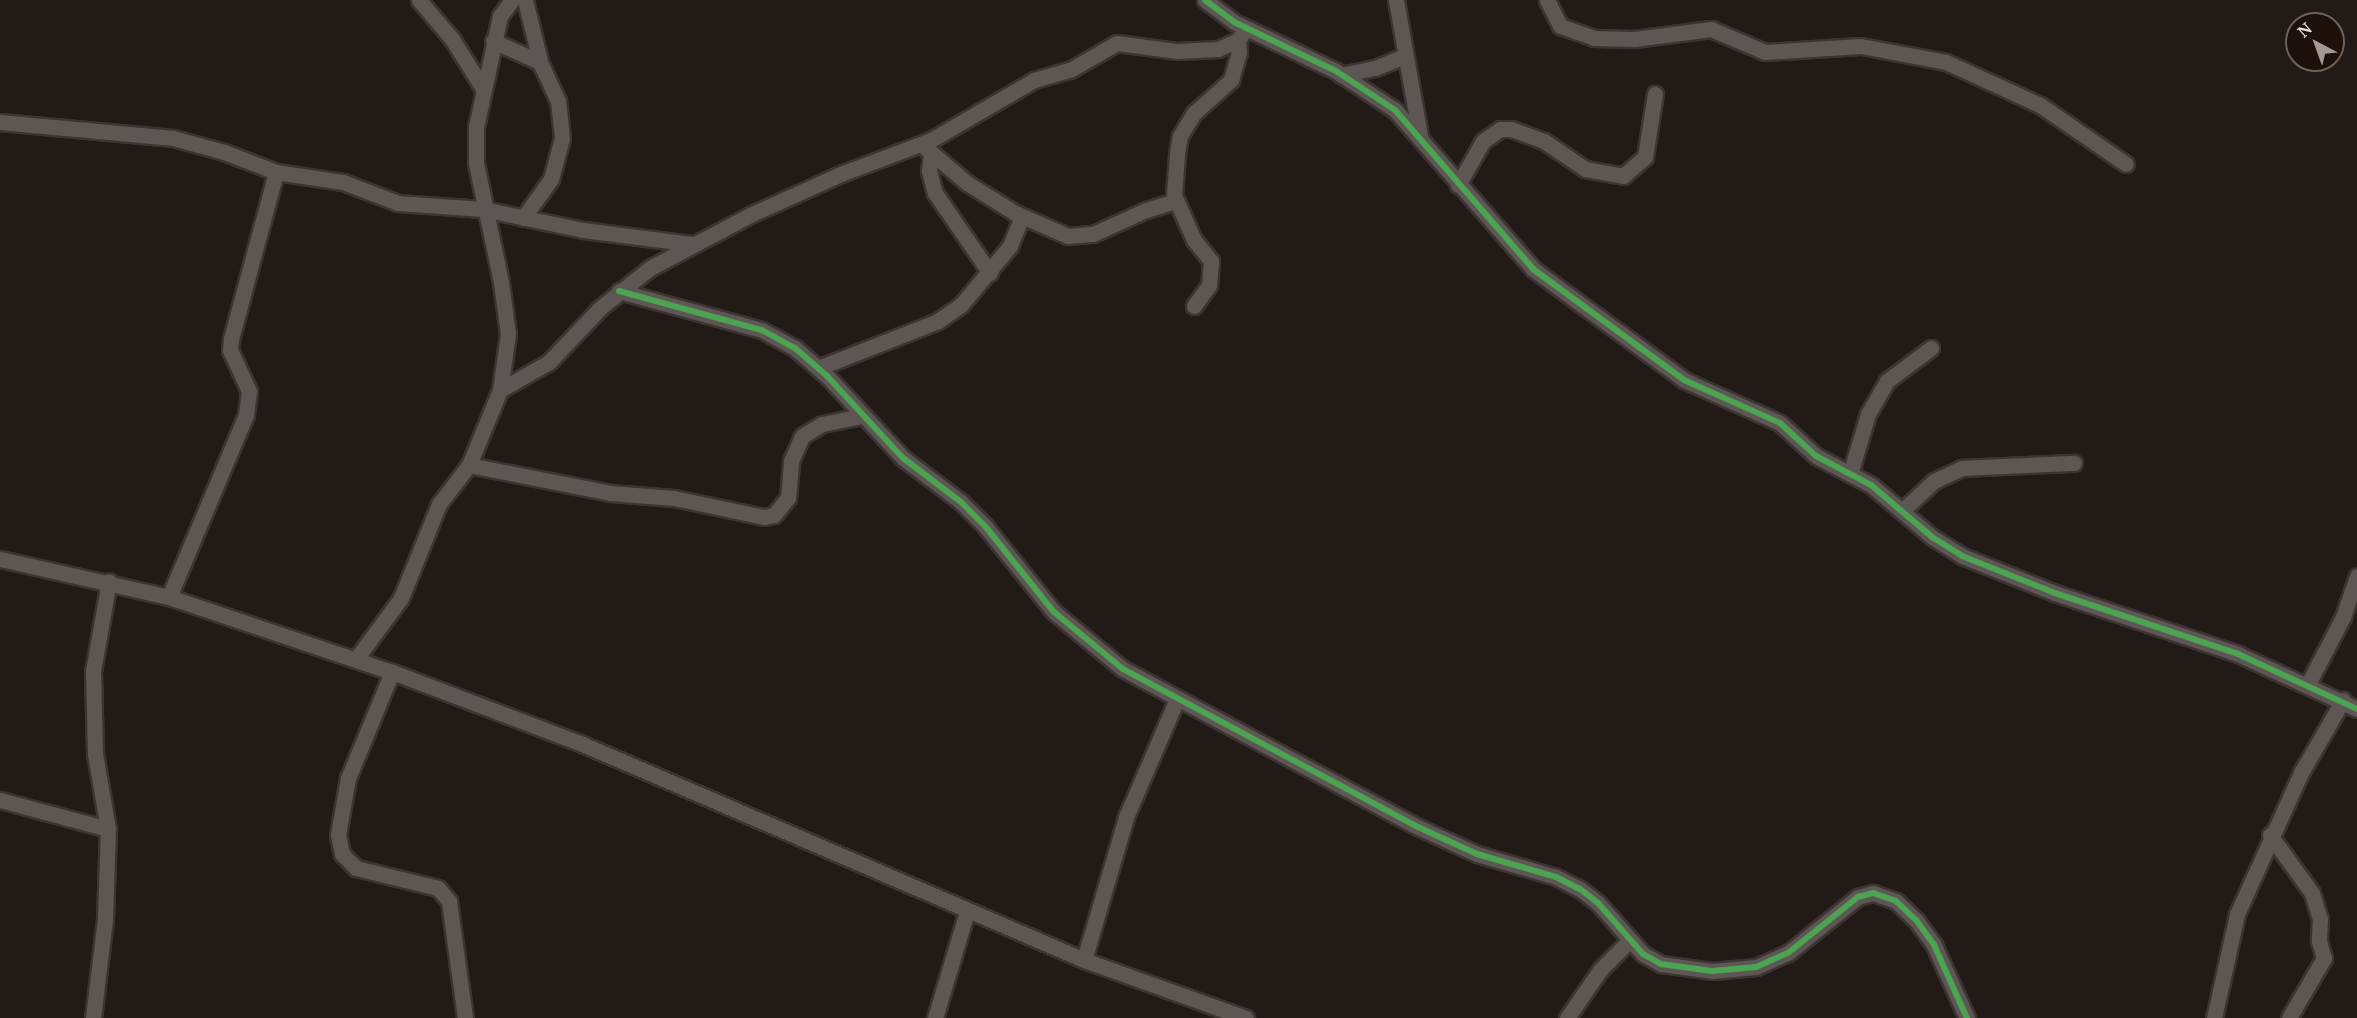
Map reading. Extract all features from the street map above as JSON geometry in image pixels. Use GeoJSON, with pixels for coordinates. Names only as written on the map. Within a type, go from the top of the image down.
{"type":"FeatureCollection","features":[{"type":"Feature","properties":{"kind":"street"},"geometry":{"type":"LineString","coordinates":[[418,0],[452,39],[482,87]]}},
{"type":"Feature","properties":{"kind":"street"},"geometry":{"type":"LineString","coordinates":[[356,659],[401,597],[438,504],[470,465],[500,390],[508,334],[501,282],[483,209],[476,163],[476,127],[482,87],[500,16],[512,0]]}},
{"type":"Feature","properties":{"kind":"street"},"geometry":{"type":"LineString","coordinates":[[523,218],[551,179],[562,138],[558,101],[540,62],[525,0]]}},
{"type":"Feature","properties":{"kind":"street"},"geometry":{"type":"LineString","coordinates":[[1205,0],[1242,34],[1341,75],[1395,110],[1420,136],[1458,185],[1533,269],[1684,380],[1769,415],[1816,456],[1850,474],[1903,510],[1932,537],[1962,556],[2055,593],[2238,654],[2343,700],[2357,709]]}},
{"type":"Feature","properties":{"kind":"street"},"geometry":{"type":"LineString","coordinates":[[1396,0],[1420,136]]}},
{"type":"Feature","properties":{"kind":"street"},"geometry":{"type":"LineString","coordinates":[[1547,0],[1560,26],[1594,38],[1634,39],[1711,28],[1765,52],[1861,46],[1946,62],[2040,105],[2126,164]]}},
{"type":"Feature","properties":{"kind":"street"},"geometry":{"type":"LineString","coordinates":[[500,390],[549,362],[619,291],[693,244],[813,186],[926,149],[1034,80],[1070,70],[1118,43],[1178,51],[1218,49],[1242,34]]}},
{"type":"Feature","properties":{"kind":"street"},"geometry":{"type":"LineString","coordinates":[[1194,306],[1209,285],[1211,261],[1194,240],[1176,201],[1180,136],[1194,113],[1231,80],[1242,34]]}},
{"type":"Feature","properties":{"kind":"street"},"geometry":{"type":"LineString","coordinates":[[494,41],[540,62]]}},
{"type":"Feature","properties":{"kind":"street"},"geometry":{"type":"LineString","coordinates":[[1341,75],[1375,68],[1405,56]]}},
{"type":"Feature","properties":{"kind":"street"},"geometry":{"type":"LineString","coordinates":[[1458,185],[1483,141],[1500,129],[1511,129],[1544,141],[1586,169],[1623,176],[1645,157],[1655,94]]}},
{"type":"Feature","properties":{"kind":"street"},"geometry":{"type":"LineString","coordinates":[[0,122],[173,138],[224,152],[276,172],[342,182],[414,206],[483,209],[584,230],[693,244]]}},
{"type":"Feature","properties":{"kind":"street"},"geometry":{"type":"LineString","coordinates":[[926,149],[967,183],[1023,217],[1068,236],[1094,234],[1146,210],[1176,201]]}},
{"type":"Feature","properties":{"kind":"street"},"geometry":{"type":"LineString","coordinates":[[926,149],[935,193],[990,273]]}},
{"type":"Feature","properties":{"kind":"street"},"geometry":{"type":"LineString","coordinates":[[169,597],[246,415],[249,391],[230,350],[231,339],[276,172]]}},
{"type":"Feature","properties":{"kind":"street"},"geometry":{"type":"LineString","coordinates":[[818,368],[938,321],[961,305],[990,273],[1010,246],[1023,217]]}},
{"type":"Feature","properties":{"kind":"street"},"geometry":{"type":"LineString","coordinates":[[619,291],[762,330],[795,348],[818,368],[903,458],[961,502],[985,526],[1054,612],[1123,669],[1418,827],[1477,854],[1556,877],[1580,889],[1598,903],[1630,940],[1661,964],[1685,970],[1756,967],[1788,953],[1858,897],[1873,893],[1886,896],[1916,920],[1934,945],[1967,1018]]}},
{"type":"Feature","properties":{"kind":"street"},"geometry":{"type":"LineString","coordinates":[[1850,474],[1868,414],[1887,381],[1931,348]]}},
{"type":"Feature","properties":{"kind":"street"},"geometry":{"type":"LineString","coordinates":[[470,465],[610,493],[674,498],[764,517],[774,515],[788,498],[791,461],[802,436],[822,424],[861,416]]}},
{"type":"Feature","properties":{"kind":"street"},"geometry":{"type":"LineString","coordinates":[[1903,510],[1934,481],[1962,468],[2073,463]]}},
{"type":"Feature","properties":{"kind":"street"},"geometry":{"type":"LineString","coordinates":[[0,559],[110,581],[169,597],[392,672],[580,743],[1084,960],[1246,1018]]}},
{"type":"Feature","properties":{"kind":"street"},"geometry":{"type":"LineString","coordinates":[[2308,684],[2343,617],[2357,576]]}},
{"type":"Feature","properties":{"kind":"street"},"geometry":{"type":"LineString","coordinates":[[93,1018],[105,919],[108,829],[95,754],[93,671],[110,581]]}},
{"type":"Feature","properties":{"kind":"street"},"geometry":{"type":"LineString","coordinates":[[392,672],[348,778],[338,835],[342,854],[356,868],[438,888],[449,901],[465,1018]]}},
{"type":"Feature","properties":{"kind":"street"},"geometry":{"type":"LineString","coordinates":[[1084,960],[1126,817],[1177,699]]}},
{"type":"Feature","properties":{"kind":"street"},"geometry":{"type":"LineString","coordinates":[[2214,1018],[2237,914],[2271,835],[2343,700]]}},
{"type":"Feature","properties":{"kind":"street"},"geometry":{"type":"LineString","coordinates":[[0,800],[108,829]]}},
{"type":"Feature","properties":{"kind":"street"},"geometry":{"type":"LineString","coordinates":[[2271,835],[2312,893],[2320,919],[2319,941],[2324,958],[2289,1018]]}},
{"type":"Feature","properties":{"kind":"street"},"geometry":{"type":"LineString","coordinates":[[935,1018],[967,911]]}},
{"type":"Feature","properties":{"kind":"street"},"geometry":{"type":"LineString","coordinates":[[1567,1018],[1600,970],[1630,940]]}},
{"type":"Feature","properties":{"kind":"cycle path"},"geometry":{"type":"LineString","coordinates":[[1205,0],[1234,22],[1336,71],[1395,110],[1533,269],[1684,380],[1780,423],[1816,456],[1871,485],[1932,537],[1962,556],[2055,593],[2238,654],[2357,709]]}},
{"type":"Feature","properties":{"kind":"cycle path"},"geometry":{"type":"LineString","coordinates":[[619,291],[762,330],[795,348],[827,376],[903,458],[961,502],[985,526],[1054,612],[1123,669],[1418,827],[1477,854],[1556,877],[1580,889],[1598,903],[1643,954],[1661,964],[1712,971],[1756,967],[1788,953],[1858,897],[1873,893],[1896,901],[1916,920],[1934,945],[1967,1018]]}}]}
